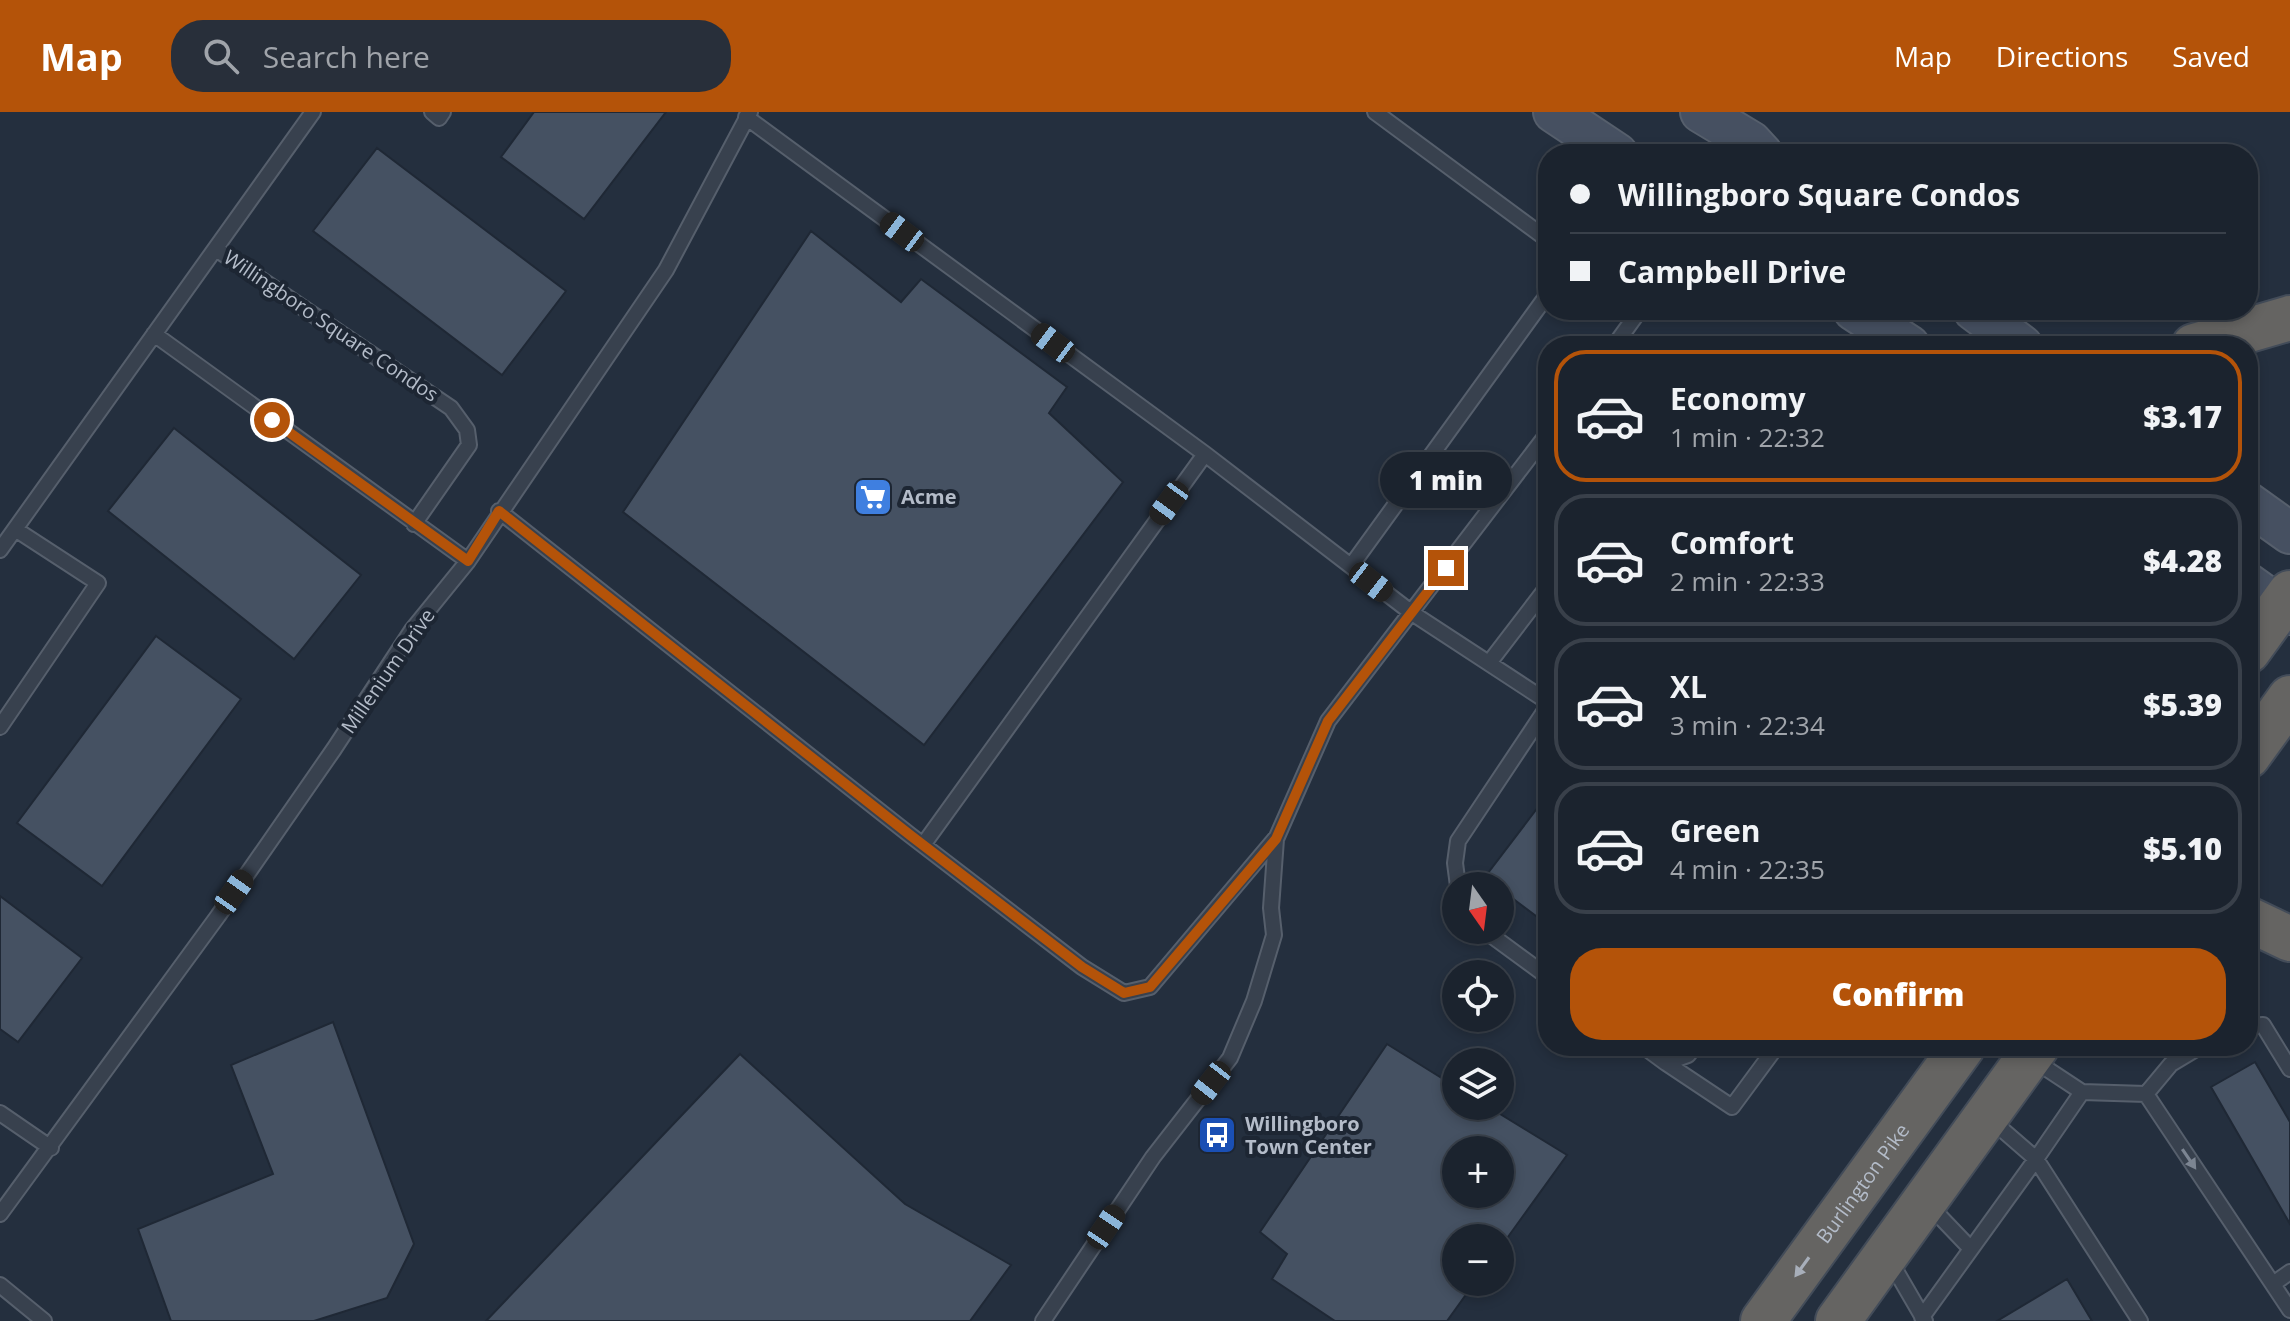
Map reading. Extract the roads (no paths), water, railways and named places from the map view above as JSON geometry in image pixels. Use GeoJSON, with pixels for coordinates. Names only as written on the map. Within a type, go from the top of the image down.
{"type":"FeatureCollection","features":[{"type":"Feature","properties":{"kind":"highway"},"geometry":{"type":"LineString","coordinates":[[2235,336],[2290,318]]}},
{"type":"Feature","properties":{"kind":"highway"},"geometry":{"type":"LineString","coordinates":[[2258,633],[2277,599]]}},
{"type":"Feature","properties":{"kind":"highway"},"geometry":{"type":"LineString","coordinates":[[2258,742],[2290,698]]}},
{"type":"Feature","properties":{"kind":"highway"},"geometry":{"type":"LineString","coordinates":[[2258,916],[2290,909]]}},
{"type":"Feature","properties":{"kind":"highway"},"geometry":{"type":"LineString","coordinates":[[2258,923],[2290,939]]}},
{"type":"Feature","properties":{"kind":"highway","name":"Burlington Pike"},"geometry":{"type":"LineString","coordinates":[[1763,1321],[1956,1056]]}},
{"type":"Feature","properties":{"kind":"highway"},"geometry":{"type":"LineString","coordinates":[[1838,1321],[2032,1056]]}},
{"type":"Feature","properties":{"kind":"main road"},"geometry":{"type":"LineString","coordinates":[[1554,112],[1602,144]]}},
{"type":"Feature","properties":{"kind":"main road"},"geometry":{"type":"LineString","coordinates":[[1701,112],[1744,144]]}},
{"type":"Feature","properties":{"kind":"main road"},"geometry":{"type":"LineString","coordinates":[[1869,320],[1894,336]]}},
{"type":"Feature","properties":{"kind":"main road"},"geometry":{"type":"LineString","coordinates":[[1987,320],[2009,336]]}},
{"type":"Feature","properties":{"kind":"main road"},"geometry":{"type":"LineString","coordinates":[[2258,510],[2290,533]]}},
{"type":"Feature","properties":{"kind":"lane","name":"Willingboro Square Condos"},"geometry":{"type":"LineString","coordinates":[[0,550],[313,112]]}},
{"type":"Feature","properties":{"kind":"lane"},"geometry":{"type":"LineString","coordinates":[[432,112],[439,118],[443,112]]}},
{"type":"Feature","properties":{"kind":"lane"},"geometry":{"type":"LineString","coordinates":[[1375,112],[1538,233]]}},
{"type":"Feature","properties":{"kind":"lane"},"geometry":{"type":"LineString","coordinates":[[748,114],[1205,454],[1412,613],[1538,697]]}},
{"type":"Feature","properties":{"kind":"lane","name":"Millenium Drive"},"geometry":{"type":"LineString","coordinates":[[0,1214],[218,916],[412,630],[468,561],[499,511],[666,270],[748,114]]}},
{"type":"Feature","properties":{"kind":"lane","name":"Willingboro Square Condos"},"geometry":{"type":"LineString","coordinates":[[216,249],[451,408],[467,430],[469,445],[414,524]]}},
{"type":"Feature","properties":{"kind":"lane"},"geometry":{"type":"LineString","coordinates":[[1351,566],[1538,308]]}},
{"type":"Feature","properties":{"kind":"lane"},"geometry":{"type":"LineString","coordinates":[[154,334],[468,561]]}},
{"type":"Feature","properties":{"kind":"lane"},"geometry":{"type":"LineString","coordinates":[[499,511],[923,845],[1082,967],[1124,993],[1150,987],[1276,839],[1328,721],[1538,446]]}},
{"type":"Feature","properties":{"kind":"lane"},"geometry":{"type":"LineString","coordinates":[[923,845],[1205,454]]}},
{"type":"Feature","properties":{"kind":"lane"},"geometry":{"type":"LineString","coordinates":[[0,727],[98,583],[15,529]]}},
{"type":"Feature","properties":{"kind":"lane"},"geometry":{"type":"LineString","coordinates":[[1489,663],[1538,599]]}},
{"type":"Feature","properties":{"kind":"lane"},"geometry":{"type":"LineString","coordinates":[[1456,872],[1458,841],[1538,719]]}},
{"type":"Feature","properties":{"kind":"lane"},"geometry":{"type":"LineString","coordinates":[[1043,1321],[1153,1157],[1230,1058],[1254,1001],[1274,935],[1271,908],[1276,839]]}},
{"type":"Feature","properties":{"kind":"lane"},"geometry":{"type":"LineString","coordinates":[[1503,944],[1538,970]]}},
{"type":"Feature","properties":{"kind":"lane"},"geometry":{"type":"LineString","coordinates":[[2258,1025],[2263,1025],[2290,1069]]}},
{"type":"Feature","properties":{"kind":"lane"},"geometry":{"type":"LineString","coordinates":[[1657,1056],[1732,1107],[1770,1056]]}},
{"type":"Feature","properties":{"kind":"lane"},"geometry":{"type":"LineString","coordinates":[[1666,1063],[1685,1056]]}},
{"type":"Feature","properties":{"kind":"lane"},"geometry":{"type":"LineString","coordinates":[[2043,1056],[2082,1092],[2146,1094]]}},
{"type":"Feature","properties":{"kind":"lane"},"geometry":{"type":"LineString","coordinates":[[2146,1094],[2171,1064],[2184,1056]]}},
{"type":"Feature","properties":{"kind":"lane"},"geometry":{"type":"LineString","coordinates":[[1887,1254],[1924,1319],[2082,1092]]}},
{"type":"Feature","properties":{"kind":"lane"},"geometry":{"type":"LineString","coordinates":[[2146,1094],[2290,1310]]}},
{"type":"Feature","properties":{"kind":"lane"},"geometry":{"type":"LineString","coordinates":[[0,1113],[51,1148]]}},
{"type":"Feature","properties":{"kind":"lane"},"geometry":{"type":"LineString","coordinates":[[1987,1116],[2036,1159],[2140,1321]]}},
{"type":"Feature","properties":{"kind":"lane"},"geometry":{"type":"LineString","coordinates":[[1925,1201],[1971,1249]]}},
{"type":"Feature","properties":{"kind":"lane"},"geometry":{"type":"LineString","coordinates":[[2273,1284],[2290,1272]]}},
{"type":"Feature","properties":{"kind":"lane"},"geometry":{"type":"LineString","coordinates":[[0,1285],[44,1321]]}},
{"type":"Feature","properties":{"kind":"place","name":"Acme"},"geometry":{"type":"Point","coordinates":[873,497]}},
{"type":"Feature","properties":{"kind":"place","name":"Willingboro Town Center"},"geometry":{"type":"Point","coordinates":[1217,1135]}}]}
